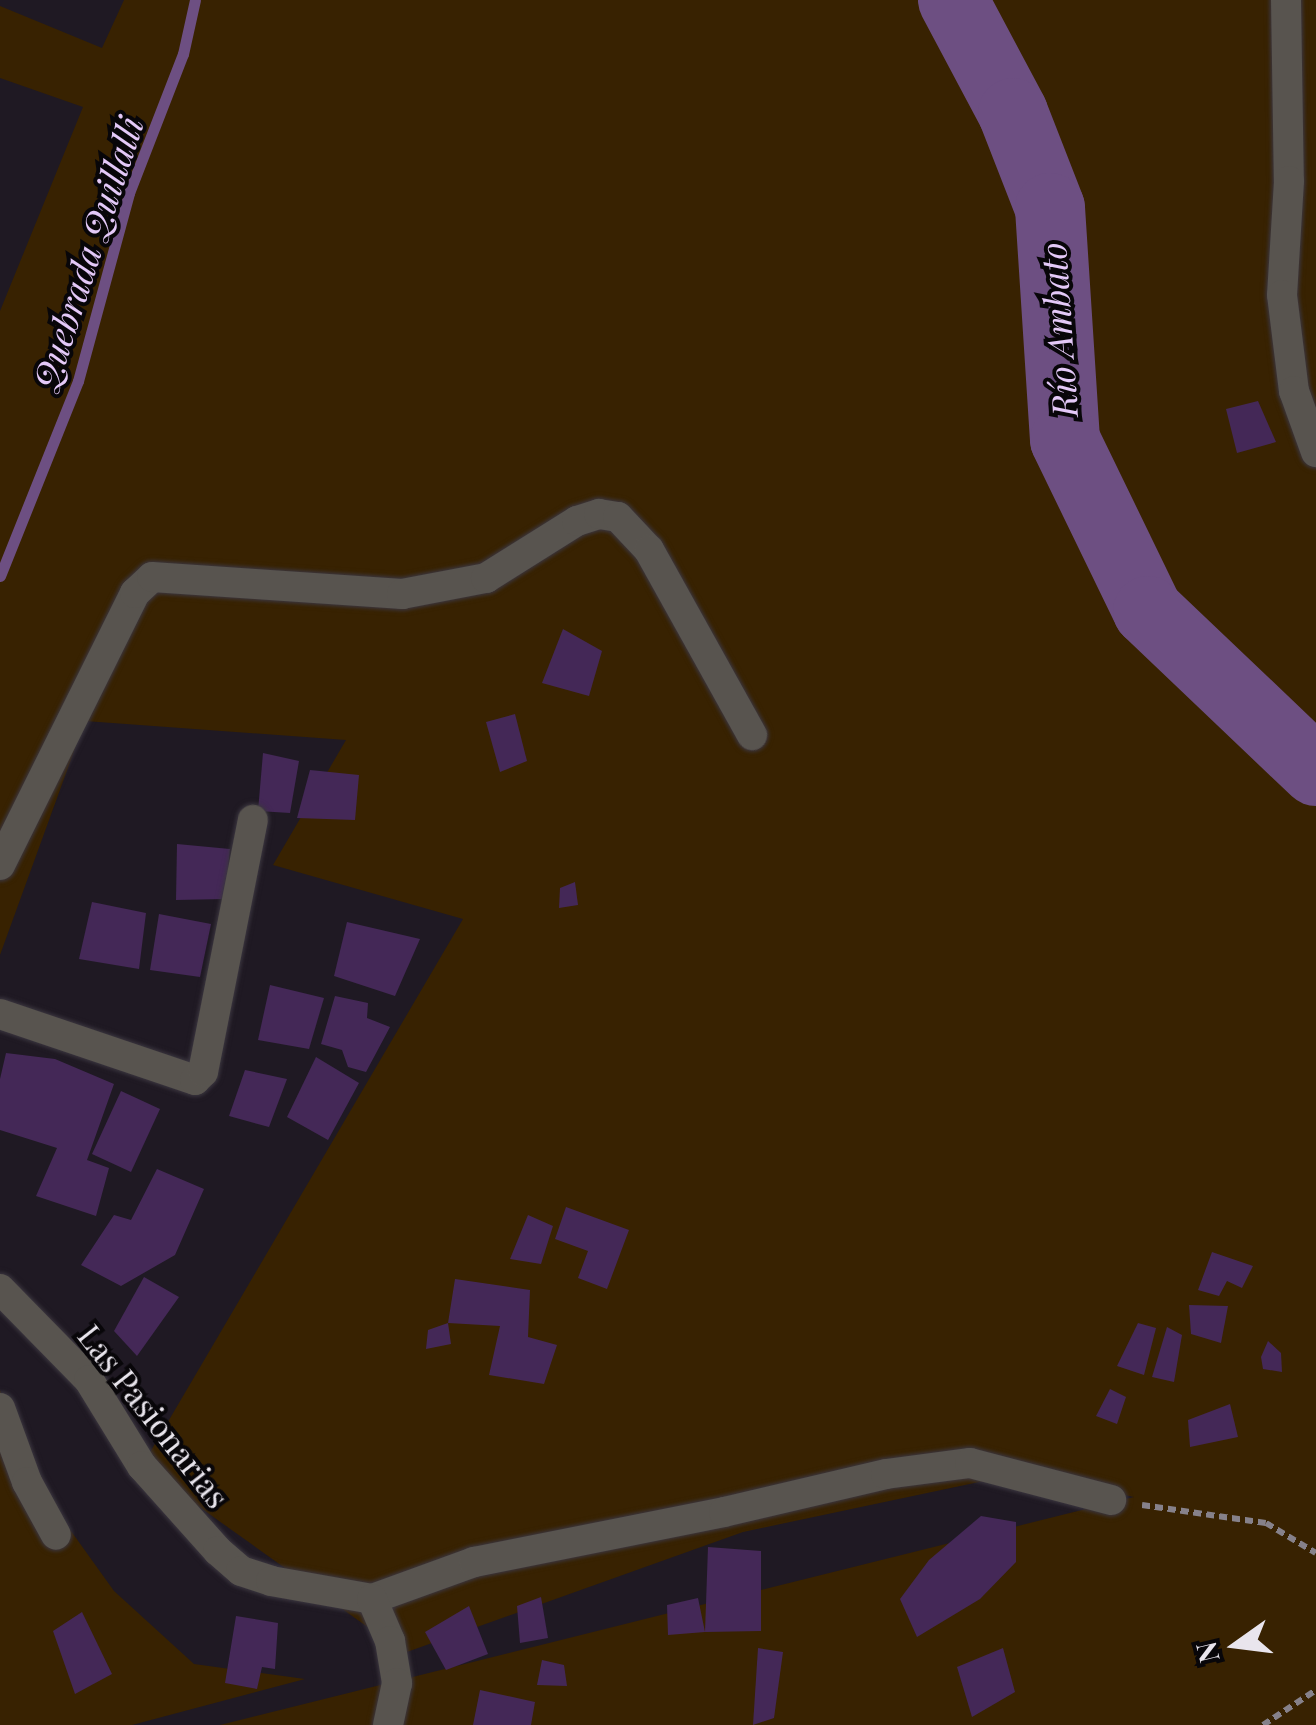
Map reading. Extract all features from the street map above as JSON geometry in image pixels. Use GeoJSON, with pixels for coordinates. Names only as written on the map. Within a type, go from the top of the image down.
{"type":"FeatureCollection","features":[{"type":"Feature","properties":{"kind":"street"},"geometry":{"type":"LineString","coordinates":[[1286,0],[1289,181],[1282,295],[1294,391],[1316,452]]}},
{"type":"Feature","properties":{"kind":"street"},"geometry":{"type":"LineString","coordinates":[[0,865],[135,593],[152,577],[402,594],[486,578],[577,520],[599,514],[618,517],[649,550],[752,734]]}},
{"type":"Feature","properties":{"kind":"street"},"geometry":{"type":"LineString","coordinates":[[0,1014],[195,1080],[202,1072],[253,820]]}},
{"type":"Feature","properties":{"kind":"street","name":"Las Pasionarias"},"geometry":{"type":"LineString","coordinates":[[0,1290],[89,1380],[142,1466],[241,1571],[271,1581],[372,1599]]}},
{"type":"Feature","properties":{"kind":"street"},"geometry":{"type":"LineString","coordinates":[[0,1408],[27,1482],[56,1535]]}},
{"type":"Feature","properties":{"kind":"street"},"geometry":{"type":"LineString","coordinates":[[388,1725],[397,1684],[390,1640],[372,1599],[474,1562],[724,1512],[886,1474],[970,1463],[1110,1500]]}},
{"type":"Feature","properties":{"kind":"path"},"geometry":{"type":"LineString","coordinates":[[1110,1500],[1266,1523],[1316,1554]]}},
{"type":"Feature","properties":{"kind":"path"},"geometry":{"type":"LineString","coordinates":[[1262,1725],[1316,1690]]}},
{"type":"Feature","properties":{"kind":"shaded area"},"geometry":{"type":"Polygon","coordinates":[[[124,0],[1316,0],[1316,1725],[220,1725],[1134,1497],[1021,1473],[743,1532],[404,1653],[142,1466],[463,919],[273,865],[346,740],[85,721],[0,955],[0,311],[83,107],[0,78],[0,6],[102,48],[124,0]]]}},
{"type":"Feature","properties":{"kind":"shaded area"},"geometry":{"type":"Polygon","coordinates":[[[0,1390],[33,1478],[114,1591],[194,1664],[305,1679],[132,1725],[0,1725],[0,1390]]]}},
{"type":"Feature","properties":{"kind":"building"},"geometry":{"type":"Polygon","coordinates":[[[1258,401],[1276,442],[1237,453],[1226,409],[1258,401]]]}},
{"type":"Feature","properties":{"kind":"building"},"geometry":{"type":"Polygon","coordinates":[[[563,629],[602,651],[589,696],[542,683],[563,629]]]}},
{"type":"Feature","properties":{"kind":"building"},"geometry":{"type":"Polygon","coordinates":[[[515,714],[527,761],[500,772],[486,722],[515,714]]]}},
{"type":"Feature","properties":{"kind":"building"},"geometry":{"type":"Polygon","coordinates":[[[263,753],[299,761],[290,813],[258,811],[263,753]]]}},
{"type":"Feature","properties":{"kind":"building"},"geometry":{"type":"Polygon","coordinates":[[[310,770],[359,775],[355,820],[297,818],[310,770]]]}},
{"type":"Feature","properties":{"kind":"building"},"geometry":{"type":"Polygon","coordinates":[[[177,844],[230,849],[225,899],[176,900],[177,844]]]}},
{"type":"Feature","properties":{"kind":"building"},"geometry":{"type":"Polygon","coordinates":[[[575,882],[578,905],[559,908],[560,888],[575,882]]]}},
{"type":"Feature","properties":{"kind":"building"},"geometry":{"type":"Polygon","coordinates":[[[92,902],[146,913],[139,969],[79,959],[92,902]]]}},
{"type":"Feature","properties":{"kind":"building"},"geometry":{"type":"Polygon","coordinates":[[[159,914],[211,924],[200,977],[150,970],[159,914]]]}},
{"type":"Feature","properties":{"kind":"building"},"geometry":{"type":"Polygon","coordinates":[[[347,922],[420,939],[395,996],[334,976],[347,922]]]}},
{"type":"Feature","properties":{"kind":"building"},"geometry":{"type":"Polygon","coordinates":[[[270,985],[324,998],[309,1049],[258,1040],[270,985]]]}},
{"type":"Feature","properties":{"kind":"building"},"geometry":{"type":"Polygon","coordinates":[[[335,996],[368,1003],[367,1018],[390,1027],[366,1072],[348,1067],[342,1050],[321,1044],[335,996]]]}},
{"type":"Feature","properties":{"kind":"building"},"geometry":{"type":"Polygon","coordinates":[[[6,1053],[55,1059],[114,1084],[87,1160],[109,1168],[96,1216],[36,1196],[57,1148],[0,1130],[0,1079],[6,1053]]]}},
{"type":"Feature","properties":{"kind":"building"},"geometry":{"type":"Polygon","coordinates":[[[316,1057],[359,1083],[328,1140],[287,1117],[316,1057]]]}},
{"type":"Feature","properties":{"kind":"building"},"geometry":{"type":"Polygon","coordinates":[[[245,1070],[287,1079],[269,1127],[229,1116],[245,1070]]]}},
{"type":"Feature","properties":{"kind":"building"},"geometry":{"type":"Polygon","coordinates":[[[121,1091],[160,1109],[131,1172],[92,1154],[121,1091]]]}},
{"type":"Feature","properties":{"kind":"building"},"geometry":{"type":"Polygon","coordinates":[[[157,1169],[204,1189],[175,1255],[121,1286],[81,1265],[114,1215],[131,1220],[157,1169]]]}},
{"type":"Feature","properties":{"kind":"building"},"geometry":{"type":"Polygon","coordinates":[[[566,1207],[629,1230],[607,1289],[578,1278],[588,1251],[555,1239],[566,1207]]]}},
{"type":"Feature","properties":{"kind":"building"},"geometry":{"type":"Polygon","coordinates":[[[528,1215],[553,1226],[541,1264],[510,1259],[528,1215]]]}},
{"type":"Feature","properties":{"kind":"building"},"geometry":{"type":"Polygon","coordinates":[[[1212,1252],[1253,1266],[1242,1288],[1227,1281],[1219,1296],[1198,1290],[1212,1252]]]}},
{"type":"Feature","properties":{"kind":"building"},"geometry":{"type":"Polygon","coordinates":[[[144,1277],[179,1297],[137,1356],[114,1331],[144,1277]]]}},
{"type":"Feature","properties":{"kind":"building"},"geometry":{"type":"Polygon","coordinates":[[[455,1279],[530,1290],[528,1337],[557,1345],[544,1384],[489,1375],[500,1326],[448,1323],[455,1279]]]}},
{"type":"Feature","properties":{"kind":"building"},"geometry":{"type":"Polygon","coordinates":[[[1189,1305],[1228,1306],[1221,1343],[1191,1334],[1189,1305]]]}},
{"type":"Feature","properties":{"kind":"building"},"geometry":{"type":"Polygon","coordinates":[[[448,1323],[451,1344],[426,1349],[428,1330],[448,1323]]]}},
{"type":"Feature","properties":{"kind":"building"},"geometry":{"type":"Polygon","coordinates":[[[1138,1323],[1156,1328],[1144,1375],[1117,1366],[1138,1323]]]}},
{"type":"Feature","properties":{"kind":"building"},"geometry":{"type":"Polygon","coordinates":[[[1167,1327],[1182,1335],[1174,1382],[1152,1377],[1167,1327]]]}},
{"type":"Feature","properties":{"kind":"building"},"geometry":{"type":"Polygon","coordinates":[[[1268,1341],[1281,1353],[1282,1372],[1263,1369],[1261,1357],[1268,1341]]]}},
{"type":"Feature","properties":{"kind":"building"},"geometry":{"type":"Polygon","coordinates":[[[1110,1389],[1126,1397],[1117,1424],[1096,1416],[1110,1389]]]}},
{"type":"Feature","properties":{"kind":"building"},"geometry":{"type":"Polygon","coordinates":[[[1230,1404],[1238,1437],[1190,1447],[1188,1420],[1230,1404]]]}},
{"type":"Feature","properties":{"kind":"building"},"geometry":{"type":"Polygon","coordinates":[[[981,1516],[1016,1522],[1016,1562],[980,1599],[917,1637],[900,1599],[929,1560],[981,1516]]]}},
{"type":"Feature","properties":{"kind":"building"},"geometry":{"type":"Polygon","coordinates":[[[708,1547],[761,1551],[761,1631],[705,1632],[708,1547]]]}},
{"type":"Feature","properties":{"kind":"building"},"geometry":{"type":"Polygon","coordinates":[[[541,1597],[548,1638],[520,1643],[517,1606],[541,1597]]]}},
{"type":"Feature","properties":{"kind":"building"},"geometry":{"type":"Polygon","coordinates":[[[698,1598],[705,1632],[668,1635],[667,1605],[698,1598]]]}},
{"type":"Feature","properties":{"kind":"building"},"geometry":{"type":"Polygon","coordinates":[[[469,1606],[488,1654],[446,1670],[425,1632],[469,1606]]]}},
{"type":"Feature","properties":{"kind":"building"},"geometry":{"type":"Polygon","coordinates":[[[82,1612],[112,1674],[75,1694],[53,1631],[82,1612]]]}},
{"type":"Feature","properties":{"kind":"building"},"geometry":{"type":"Polygon","coordinates":[[[236,1616],[278,1623],[275,1669],[262,1667],[257,1689],[225,1683],[236,1616]]]}},
{"type":"Feature","properties":{"kind":"building"},"geometry":{"type":"Polygon","coordinates":[[[758,1648],[783,1652],[774,1718],[753,1725],[758,1648]]]}},
{"type":"Feature","properties":{"kind":"building"},"geometry":{"type":"Polygon","coordinates":[[[1003,1648],[1015,1692],[972,1717],[957,1667],[1003,1648]]]}},
{"type":"Feature","properties":{"kind":"building"},"geometry":{"type":"Polygon","coordinates":[[[542,1660],[564,1665],[567,1686],[537,1685],[542,1660]]]}},
{"type":"Feature","properties":{"kind":"building"},"geometry":{"type":"Polygon","coordinates":[[[480,1690],[535,1702],[531,1725],[473,1725],[480,1690]]]}},
{"type":"Feature","properties":{"kind":"waterway","name":"Quebrada Quillalli"},"geometry":{"type":"LineString","coordinates":[[0,576],[78,381],[129,193],[183,54],[195,0]]}},
{"type":"Feature","properties":{"kind":"waterway","name":"Río Ambato"},"geometry":{"type":"LineString","coordinates":[[953,0],[1013,113],[1050,208],[1065,440],[1148,611],[1316,771]]}}]}
